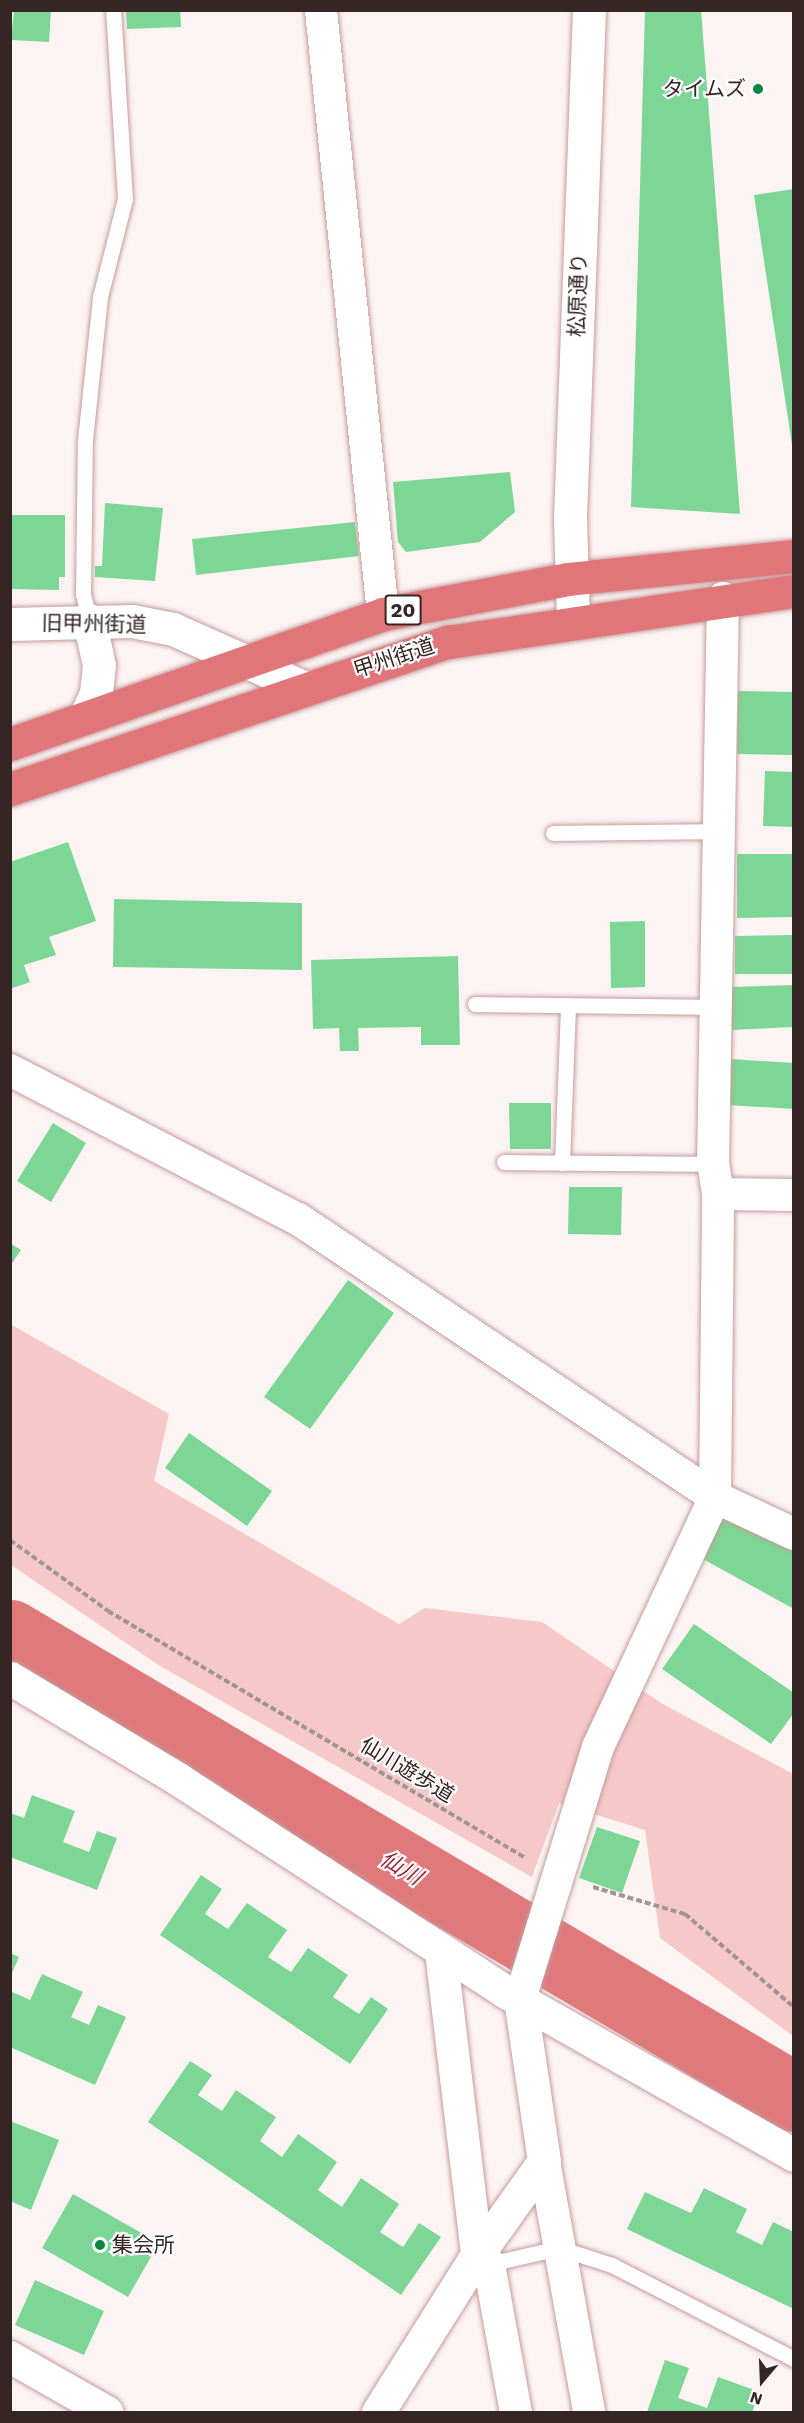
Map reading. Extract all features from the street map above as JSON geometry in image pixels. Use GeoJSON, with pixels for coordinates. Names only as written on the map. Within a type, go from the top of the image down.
{"type":"FeatureCollection","features":[{"type":"Feature","properties":{"kind":"highway","name":"甲州街道"},"geometry":{"type":"LineString","coordinates":[[10,744],[242,659],[383,614],[568,579],[794,556]]}},
{"type":"Feature","properties":{"kind":"highway","name":"甲州街道"},"geometry":{"type":"LineString","coordinates":[[10,789],[303,687],[448,642],[573,619],[723,598],[794,591]]}},
{"type":"Feature","properties":{"kind":"street"},"geometry":{"type":"LineString","coordinates":[[321,10],[383,614]]}},
{"type":"Feature","properties":{"kind":"street","name":"松原通り"},"geometry":{"type":"LineString","coordinates":[[573,619],[568,579],[589,10]]}},
{"type":"Feature","properties":{"kind":"street"},"geometry":{"type":"LineString","coordinates":[[589,2412],[544,2161],[525,1984],[598,1747],[715,1497],[715,1007],[723,598]]}},
{"type":"Feature","properties":{"kind":"street","name":"旧甲州街道"},"geometry":{"type":"LineString","coordinates":[[10,624],[89,620],[173,629],[303,687]]}},
{"type":"Feature","properties":{"kind":"street"},"geometry":{"type":"LineString","coordinates":[[85,717],[96,693],[99,665],[89,620]]}},
{"type":"Feature","properties":{"kind":"street"},"geometry":{"type":"LineString","coordinates":[[10,1070],[298,1219],[715,1497],[794,1534]]}},
{"type":"Feature","properties":{"kind":"street"},"geometry":{"type":"LineString","coordinates":[[715,1179],[794,1195]]}},
{"type":"Feature","properties":{"kind":"street"},"geometry":{"type":"LineString","coordinates":[[10,1678],[178,1779],[441,1952],[525,1984],[794,2155]]}},
{"type":"Feature","properties":{"kind":"street"},"geometry":{"type":"LineString","coordinates":[[441,1952],[483,2260],[516,2412]]}},
{"type":"Feature","properties":{"kind":"street"},"geometry":{"type":"LineString","coordinates":[[378,2412],[483,2260],[544,2161]]}},
{"type":"Feature","properties":{"kind":"street"},"geometry":{"type":"LineString","coordinates":[[10,2357],[107,2412]]}},
{"type":"Feature","properties":{"kind":"lane"},"geometry":{"type":"LineString","coordinates":[[89,620],[82,595],[86,440],[100,297],[125,199],[113,10]]}},
{"type":"Feature","properties":{"kind":"lane"},"geometry":{"type":"LineString","coordinates":[[553,833],[719,831]]}},
{"type":"Feature","properties":{"kind":"lane"},"geometry":{"type":"LineString","coordinates":[[475,1004],[715,1007]]}},
{"type":"Feature","properties":{"kind":"lane"},"geometry":{"type":"LineString","coordinates":[[562,1163],[568,1005]]}},
{"type":"Feature","properties":{"kind":"lane"},"geometry":{"type":"LineString","coordinates":[[504,1162],[562,1163],[715,1179]]}},
{"type":"Feature","properties":{"kind":"lane"},"geometry":{"type":"LineString","coordinates":[[483,2260],[559,2248],[612,2265],[794,2359]]}},
{"type":"Feature","properties":{"kind":"path","name":"仙川遊歩道"},"geometry":{"type":"LineString","coordinates":[[10,1540],[108,1611],[558,1882],[685,1914],[794,2007]]}},
{"type":"Feature","properties":{"kind":"shaded area"},"geometry":{"type":"Polygon","coordinates":[[[10,1324],[169,1414],[154,1481],[399,1624],[425,1608],[542,1622],[661,1703],[793,1774],[793,2036],[660,1938],[645,1830],[559,1803],[532,1877],[160,1666],[11,1565],[10,1324]]]}},
{"type":"Feature","properties":{"kind":"building"},"geometry":{"type":"Polygon","coordinates":[[[14,10],[51,10],[49,42],[11,40],[14,10]]]}},
{"type":"Feature","properties":{"kind":"building"},"geometry":{"type":"Polygon","coordinates":[[[126,10],[180,10],[181,27],[127,29],[126,10]]]}},
{"type":"Feature","properties":{"kind":"building"},"geometry":{"type":"Polygon","coordinates":[[[645,10],[701,10],[740,514],[631,507],[645,10]]]}},
{"type":"Feature","properties":{"kind":"building"},"geometry":{"type":"Polygon","coordinates":[[[794,189],[794,444],[792,445],[754,195],[794,189]]]}},
{"type":"Feature","properties":{"kind":"building"},"geometry":{"type":"Polygon","coordinates":[[[510,472],[515,512],[480,542],[406,552],[398,542],[393,482],[510,472]]]}},
{"type":"Feature","properties":{"kind":"building"},"geometry":{"type":"Polygon","coordinates":[[[105,503],[163,508],[155,581],[95,577],[95,566],[102,566],[105,503]]]}},
{"type":"Feature","properties":{"kind":"building"},"geometry":{"type":"Polygon","coordinates":[[[11,515],[65,515],[65,577],[59,577],[59,590],[10,589],[11,515]]]}},
{"type":"Feature","properties":{"kind":"building"},"geometry":{"type":"Polygon","coordinates":[[[355,522],[359,556],[196,575],[192,539],[355,522]]]}},
{"type":"Feature","properties":{"kind":"building"},"geometry":{"type":"Polygon","coordinates":[[[738,691],[794,692],[793,755],[737,754],[738,691]]]}},
{"type":"Feature","properties":{"kind":"building"},"geometry":{"type":"Polygon","coordinates":[[[765,771],[794,772],[794,827],[763,826],[765,771]]]}},
{"type":"Feature","properties":{"kind":"building"},"geometry":{"type":"Polygon","coordinates":[[[68,842],[96,921],[49,937],[56,955],[24,965],[30,982],[10,989],[10,862],[68,842]]]}},
{"type":"Feature","properties":{"kind":"building"},"geometry":{"type":"Polygon","coordinates":[[[737,854],[794,854],[794,917],[737,918],[737,854]]]}},
{"type":"Feature","properties":{"kind":"building"},"geometry":{"type":"Polygon","coordinates":[[[114,899],[302,903],[302,970],[113,967],[114,899]]]}},
{"type":"Feature","properties":{"kind":"building"},"geometry":{"type":"Polygon","coordinates":[[[645,921],[645,987],[611,988],[610,922],[645,921]]]}},
{"type":"Feature","properties":{"kind":"building"},"geometry":{"type":"Polygon","coordinates":[[[794,935],[794,974],[735,974],[735,936],[794,935]]]}},
{"type":"Feature","properties":{"kind":"building"},"geometry":{"type":"Polygon","coordinates":[[[458,956],[460,1045],[421,1045],[421,1027],[358,1028],[359,1051],[340,1051],[339,1028],[313,1029],[311,960],[458,956]]]}},
{"type":"Feature","properties":{"kind":"building"},"geometry":{"type":"Polygon","coordinates":[[[794,985],[794,1027],[731,1030],[729,987],[794,985]]]}},
{"type":"Feature","properties":{"kind":"building"},"geometry":{"type":"Polygon","coordinates":[[[730,1059],[794,1063],[794,1109],[727,1105],[730,1059]]]}},
{"type":"Feature","properties":{"kind":"building"},"geometry":{"type":"Polygon","coordinates":[[[509,1103],[551,1103],[551,1149],[510,1149],[509,1103]]]}},
{"type":"Feature","properties":{"kind":"building"},"geometry":{"type":"Polygon","coordinates":[[[53,1123],[86,1143],[51,1202],[17,1181],[53,1123]]]}},
{"type":"Feature","properties":{"kind":"building"},"geometry":{"type":"Polygon","coordinates":[[[569,1187],[622,1187],[621,1235],[568,1234],[569,1187]]]}},
{"type":"Feature","properties":{"kind":"building"},"geometry":{"type":"Polygon","coordinates":[[[10,1243],[21,1250],[10,1266],[10,1243]]]}},
{"type":"Feature","properties":{"kind":"building"},"geometry":{"type":"Polygon","coordinates":[[[348,1280],[394,1313],[310,1429],[264,1397],[348,1280]]]}},
{"type":"Feature","properties":{"kind":"building"},"geometry":{"type":"Polygon","coordinates":[[[189,1433],[272,1491],[247,1526],[165,1468],[189,1433]]]}},
{"type":"Feature","properties":{"kind":"building"},"geometry":{"type":"Polygon","coordinates":[[[725,1514],[794,1551],[794,1609],[701,1558],[725,1514]]]}},
{"type":"Feature","properties":{"kind":"building"},"geometry":{"type":"Polygon","coordinates":[[[694,1624],[794,1693],[794,1713],[771,1744],[662,1669],[694,1624]]]}},
{"type":"Feature","properties":{"kind":"building"},"geometry":{"type":"Polygon","coordinates":[[[32,1795],[75,1811],[63,1842],[89,1852],[97,1831],[117,1838],[97,1890],[10,1857],[10,1813],[24,1818],[32,1795]]]}},
{"type":"Feature","properties":{"kind":"building"},"geometry":{"type":"Polygon","coordinates":[[[597,1827],[640,1841],[622,1893],[579,1878],[597,1827]]]}},
{"type":"Feature","properties":{"kind":"building"},"geometry":{"type":"Polygon","coordinates":[[[201,1875],[222,1889],[205,1914],[228,1929],[247,1903],[287,1930],[268,1957],[291,1972],[308,1948],[348,1975],[333,1997],[359,2014],[371,1997],[388,2009],[350,2064],[160,1935],[201,1875]]]}},
{"type":"Feature","properties":{"kind":"building"},"geometry":{"type":"Polygon","coordinates":[[[10,1953],[19,1957],[10,1977],[10,1953]]]}},
{"type":"Feature","properties":{"kind":"building"},"geometry":{"type":"Polygon","coordinates":[[[42,1974],[83,1992],[71,2017],[89,2025],[98,2005],[126,2017],[95,2085],[10,2047],[10,1991],[30,2000],[42,1974]]]}},
{"type":"Feature","properties":{"kind":"building"},"geometry":{"type":"Polygon","coordinates":[[[190,2061],[212,2075],[198,2095],[222,2111],[236,2090],[276,2117],[260,2141],[282,2157],[298,2134],[337,2162],[318,2190],[342,2207],[361,2178],[399,2204],[380,2232],[403,2247],[419,2223],[441,2237],[401,2295],[148,2122],[190,2061]]]}},
{"type":"Feature","properties":{"kind":"building"},"geometry":{"type":"Polygon","coordinates":[[[10,2121],[59,2140],[31,2210],[10,2201],[10,2121]]]}},
{"type":"Feature","properties":{"kind":"building"},"geometry":{"type":"Polygon","coordinates":[[[704,2188],[747,2209],[736,2232],[762,2245],[773,2222],[794,2232],[794,2309],[627,2229],[645,2192],[691,2213],[704,2188]]]}},
{"type":"Feature","properties":{"kind":"building","name":"集会所"},"geometry":{"type":"Polygon","coordinates":[[[73,2194],[159,2243],[128,2297],[42,2248],[73,2194]]]}},
{"type":"Feature","properties":{"kind":"building","name":"集会所"},"geometry":{"type":"Polygon","coordinates":[[[35,2280],[104,2311],[84,2355],[15,2325],[35,2280]]]}},
{"type":"Feature","properties":{"kind":"building"},"geometry":{"type":"Polygon","coordinates":[[[665,2360],[689,2368],[678,2398],[707,2408],[718,2377],[760,2392],[752,2412],[647,2412],[665,2360]]]}},
{"type":"Feature","properties":{"kind":"waterway","name":"仙川"},"geometry":{"type":"LineString","coordinates":[[10,1634],[794,2097]]}},
{"type":"Feature","properties":{"kind":"place","name":"タイムズ"},"geometry":{"type":"Point","coordinates":[758,89]}},
{"type":"Feature","properties":{"kind":"place","name":"集会所"},"geometry":{"type":"Point","coordinates":[100,2245]}}]}
